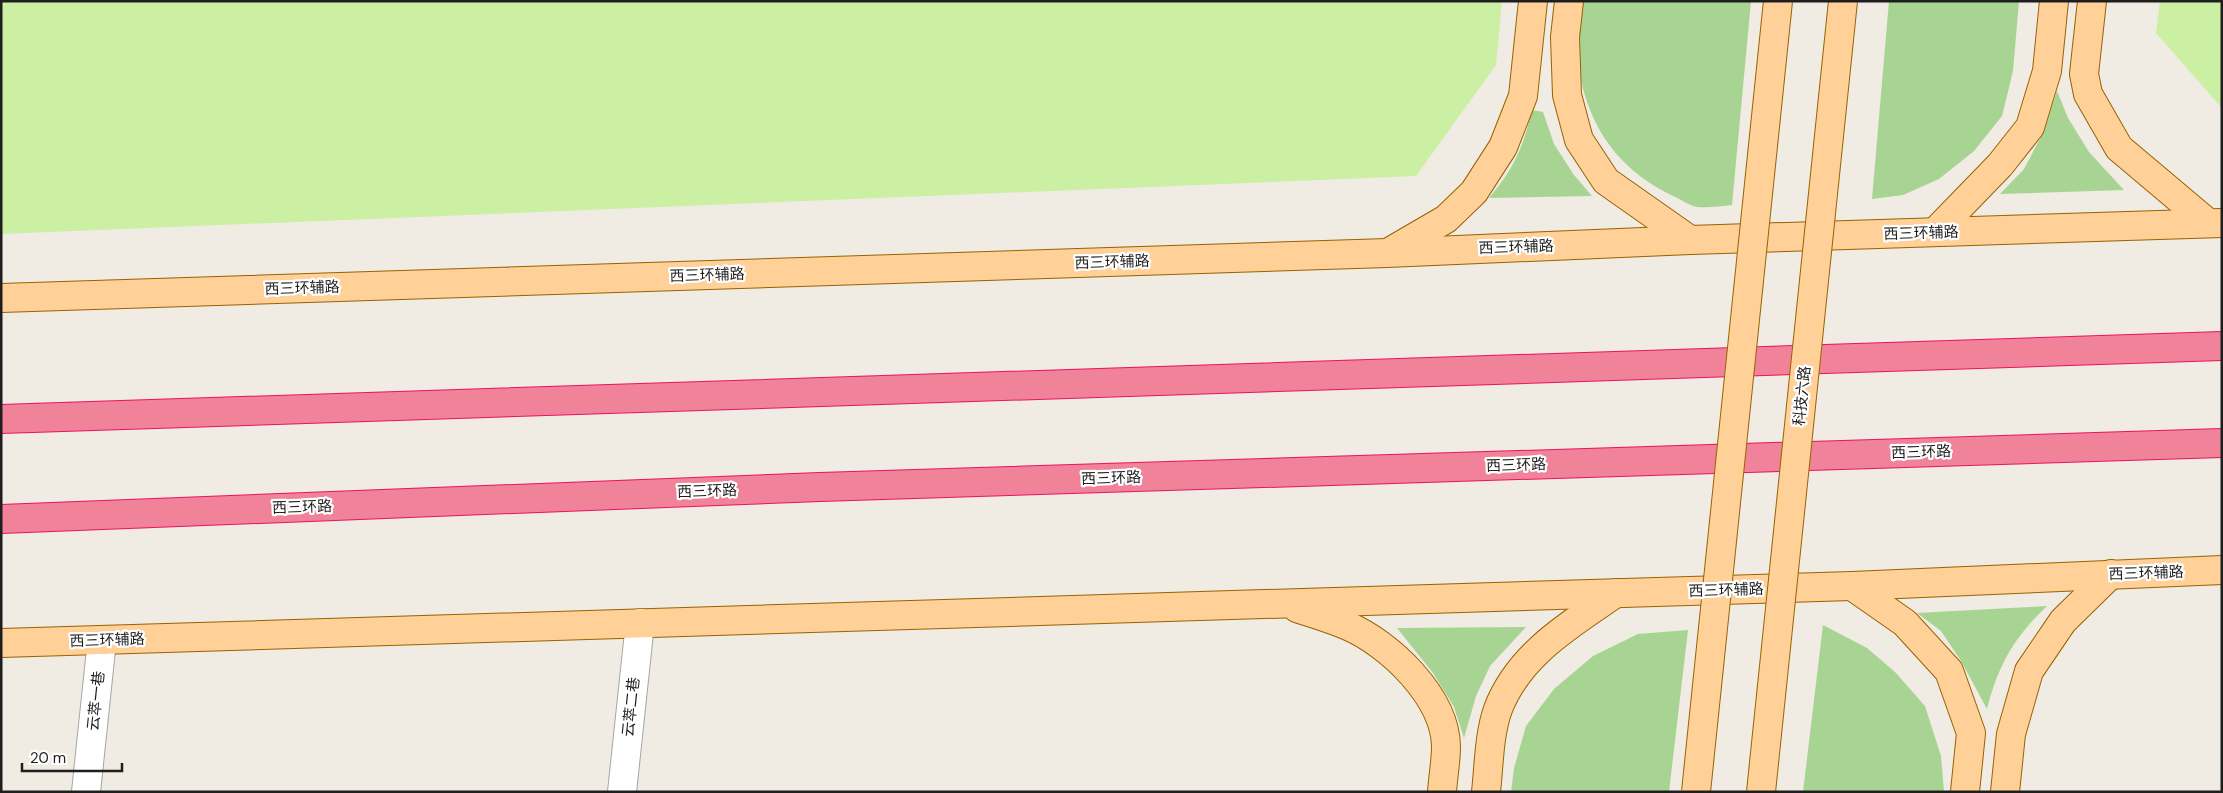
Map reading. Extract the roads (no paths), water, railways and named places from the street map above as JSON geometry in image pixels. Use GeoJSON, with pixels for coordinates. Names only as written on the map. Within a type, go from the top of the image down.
{"type":"FeatureCollection","features":[{"type":"Feature","properties":{"kind":"highway"},"geometry":{"type":"LineString","coordinates":[[1,419],[2222,346]]}},
{"type":"Feature","properties":{"kind":"highway","name":"西三环路"},"geometry":{"type":"LineString","coordinates":[[1,519],[830,486],[2222,443]]}},
{"type":"Feature","properties":{"kind":"main road"},"geometry":{"type":"LineString","coordinates":[[1387,253],[1446,219],[1474,192],[1502,148],[1523,96],[1533,1]]}},
{"type":"Feature","properties":{"kind":"main road"},"geometry":{"type":"LineString","coordinates":[[1569,1],[1565,38],[1567,95],[1579,140],[1606,181],[1690,240]]}},
{"type":"Feature","properties":{"kind":"main road"},"geometry":{"type":"LineString","coordinates":[[1696,792],[1778,1]]}},
{"type":"Feature","properties":{"kind":"main road","name":"科技六路"},"geometry":{"type":"LineString","coordinates":[[1761,792],[1843,1]]}},
{"type":"Feature","properties":{"kind":"main road"},"geometry":{"type":"LineString","coordinates":[[1935,232],[2000,165],[2030,127],[2047,71],[2054,1]]}},
{"type":"Feature","properties":{"kind":"main road"},"geometry":{"type":"LineString","coordinates":[[2092,1],[2084,74],[2088,94],[2119,148],[2215,223]]}},
{"type":"Feature","properties":{"kind":"main road","name":"西三环辅路"},"geometry":{"type":"LineString","coordinates":[[1,298],[1387,253],[1690,240],[2215,223]]}},
{"type":"Feature","properties":{"kind":"main road","name":"西三环辅路"},"geometry":{"type":"LineString","coordinates":[[1,643],[1852,586],[2222,570]]}},
{"type":"Feature","properties":{"kind":"main road"},"geometry":{"type":"LineString","coordinates":[[2004,792],[2010,734],[2029,671],[2063,621],[2111,574]]}},
{"type":"Feature","properties":{"kind":"main road"},"geometry":{"type":"LineString","coordinates":[[1852,586],[1905,623],[1950,671],[1971,733],[1965,792]]}},
{"type":"Feature","properties":{"kind":"main road"},"geometry":{"type":"LineString","coordinates":[[1486,792],[1491,744],[1498,708],[1515,679],[1533,653],[1616,593]]}},
{"type":"Feature","properties":{"kind":"main road"},"geometry":{"type":"LineString","coordinates":[[1281,603],[1349,626],[1384,646],[1404,666],[1424,690],[1439,715],[1446,745],[1442,792]]}},
{"type":"Feature","properties":{"kind":"street","name":"云萃二巷"},"geometry":{"type":"LineString","coordinates":[[622,792],[640,623]]}},
{"type":"Feature","properties":{"kind":"street","name":"云萃一巷"},"geometry":{"type":"LineString","coordinates":[[86,792],[102,640]]}}]}
